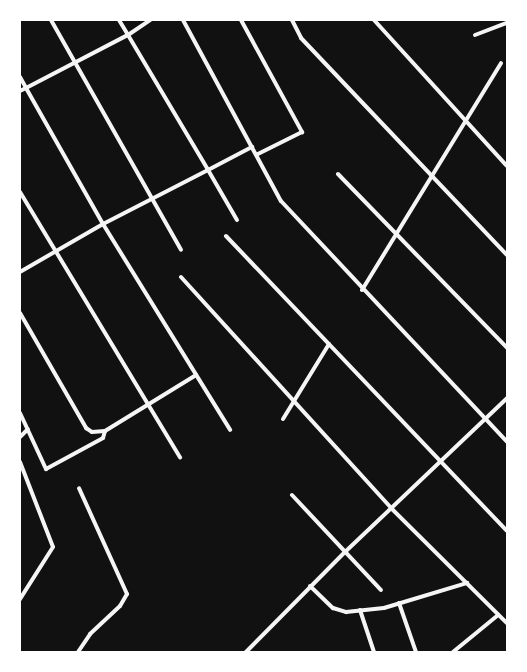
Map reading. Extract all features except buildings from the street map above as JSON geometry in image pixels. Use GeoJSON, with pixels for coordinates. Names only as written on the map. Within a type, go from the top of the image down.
{"type":"FeatureCollection","features":[{"type":"Feature","properties":{"kind":"street"},"geometry":{"type":"LineString","coordinates":[[51,20],[181,250]]}},
{"type":"Feature","properties":{"kind":"street"},"geometry":{"type":"LineString","coordinates":[[119,20],[237,220]]}},
{"type":"Feature","properties":{"kind":"street"},"geometry":{"type":"LineString","coordinates":[[20,91],[128,35],[150,20]]}},
{"type":"Feature","properties":{"kind":"street"},"geometry":{"type":"LineString","coordinates":[[183,20],[281,201],[362,290],[507,442]]}},
{"type":"Feature","properties":{"kind":"street"},"geometry":{"type":"LineString","coordinates":[[241,20],[302,132],[256,155]]}},
{"type":"Feature","properties":{"kind":"street"},"geometry":{"type":"LineString","coordinates":[[292,20],[301,38],[507,255]]}},
{"type":"Feature","properties":{"kind":"street"},"geometry":{"type":"LineString","coordinates":[[374,20],[506,163]]}},
{"type":"Feature","properties":{"kind":"street"},"geometry":{"type":"LineString","coordinates":[[475,35],[507,23]]}},
{"type":"Feature","properties":{"kind":"street"},"geometry":{"type":"LineString","coordinates":[[362,290],[501,63]]}},
{"type":"Feature","properties":{"kind":"street"},"geometry":{"type":"LineString","coordinates":[[20,77],[103,224],[230,430]]}},
{"type":"Feature","properties":{"kind":"street"},"geometry":{"type":"LineString","coordinates":[[20,272],[103,224],[252,147]]}},
{"type":"Feature","properties":{"kind":"street"},"geometry":{"type":"LineString","coordinates":[[338,174],[507,348]]}},
{"type":"Feature","properties":{"kind":"street"},"geometry":{"type":"LineString","coordinates":[[20,192],[180,458]]}},
{"type":"Feature","properties":{"kind":"street"},"geometry":{"type":"LineString","coordinates":[[226,236],[507,531]]}},
{"type":"Feature","properties":{"kind":"street"},"geometry":{"type":"LineString","coordinates":[[181,277],[391,508],[507,623]]}},
{"type":"Feature","properties":{"kind":"street"},"geometry":{"type":"LineString","coordinates":[[20,313],[86,428],[92,432],[104,431],[196,375]]}},
{"type":"Feature","properties":{"kind":"street"},"geometry":{"type":"LineString","coordinates":[[283,419],[329,344]]}},
{"type":"Feature","properties":{"kind":"street"},"geometry":{"type":"LineString","coordinates":[[246,652],[310,586],[507,398]]}},
{"type":"Feature","properties":{"kind":"street"},"geometry":{"type":"LineString","coordinates":[[20,413],[46,469],[103,438],[104,431]]}},
{"type":"Feature","properties":{"kind":"street"},"geometry":{"type":"LineString","coordinates":[[20,437],[28,429]]}},
{"type":"Feature","properties":{"kind":"street"},"geometry":{"type":"LineString","coordinates":[[20,462],[53,547],[20,598]]}},
{"type":"Feature","properties":{"kind":"street"},"geometry":{"type":"LineString","coordinates":[[78,652],[90,634],[120,606],[127,594],[79,488]]}},
{"type":"Feature","properties":{"kind":"street"},"geometry":{"type":"LineString","coordinates":[[292,495],[381,590]]}},
{"type":"Feature","properties":{"kind":"street"},"geometry":{"type":"LineString","coordinates":[[310,586],[333,608],[346,612],[384,608],[467,583]]}},
{"type":"Feature","properties":{"kind":"street"},"geometry":{"type":"LineString","coordinates":[[399,603],[416,652]]}},
{"type":"Feature","properties":{"kind":"street"},"geometry":{"type":"LineString","coordinates":[[360,610],[374,652]]}},
{"type":"Feature","properties":{"kind":"street"},"geometry":{"type":"LineString","coordinates":[[453,652],[498,614]]}}]}
